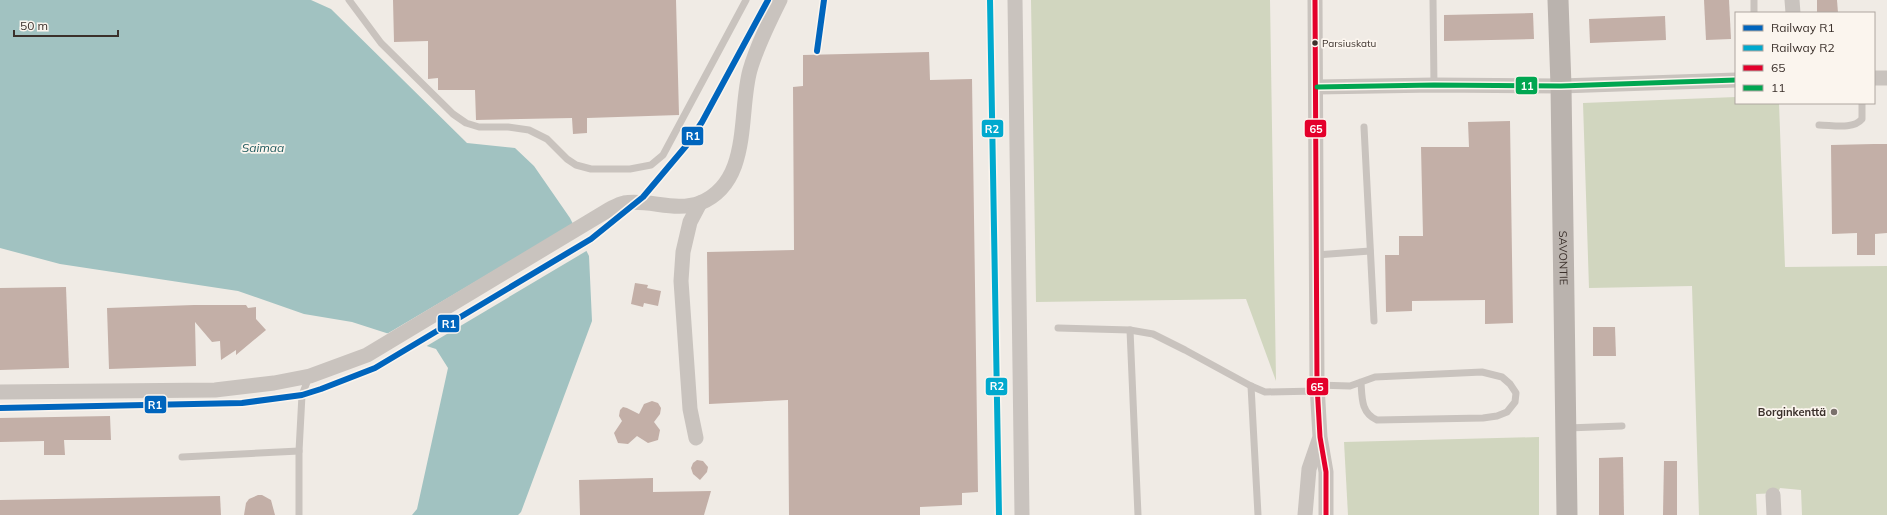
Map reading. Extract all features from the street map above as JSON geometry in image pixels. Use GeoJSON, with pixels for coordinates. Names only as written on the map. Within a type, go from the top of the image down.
{"type":"FeatureCollection","features":[{"type":"Feature","properties":{"kind":"street"},"geometry":{"type":"LineString","coordinates":[[0,392],[215,390],[274,383],[310,376],[367,355],[610,209],[624,203],[683,207],[700,203],[715,194],[728,181],[738,158],[746,88],[750,69],[769,22],[780,0]]}},
{"type":"Feature","properties":{"kind":"street"},"geometry":{"type":"LineString","coordinates":[[1015,0],[1022,515]]}},
{"type":"Feature","properties":{"kind":"street"},"geometry":{"type":"LineString","coordinates":[[1315,0],[1317,87],[1317,388],[1320,437],[1326,472],[1326,515]]}},
{"type":"Feature","properties":{"kind":"street","name":"SAVONTIE"},"geometry":{"type":"LineString","coordinates":[[1558,0],[1561,86],[1567,515]]}},
{"type":"Feature","properties":{"kind":"street"},"geometry":{"type":"LineString","coordinates":[[1792,0],[1793,12]]}},
{"type":"Feature","properties":{"kind":"street"},"geometry":{"type":"LineString","coordinates":[[1875,78],[1887,78]]}},
{"type":"Feature","properties":{"kind":"street"},"geometry":{"type":"LineString","coordinates":[[1317,87],[1434,85],[1561,86],[1735,80]]}},
{"type":"Feature","properties":{"kind":"street"},"geometry":{"type":"LineString","coordinates":[[696,438],[690,409],[681,281],[683,252],[690,222],[700,203]]}},
{"type":"Feature","properties":{"kind":"street"},"geometry":{"type":"LineString","coordinates":[[1305,515],[1309,470],[1320,437]]}},
{"type":"Feature","properties":{"kind":"street"},"geometry":{"type":"LineString","coordinates":[[1773,496],[1774,515]]}},
{"type":"Feature","properties":{"kind":"lane"},"geometry":{"type":"LineString","coordinates":[[349,0],[381,43],[453,114],[466,123],[479,127],[508,127],[529,130],[547,139],[572,162],[591,169],[630,168],[651,165],[663,156],[746,0]]}},
{"type":"Feature","properties":{"kind":"lane"},"geometry":{"type":"LineString","coordinates":[[1433,0],[1434,85]]}},
{"type":"Feature","properties":{"kind":"lane"},"geometry":{"type":"LineString","coordinates":[[1754,0],[1754,12]]}},
{"type":"Feature","properties":{"kind":"lane"},"geometry":{"type":"LineString","coordinates":[[1819,125],[1851,126],[1858,124],[1862,119],[1862,104]]}},
{"type":"Feature","properties":{"kind":"lane"},"geometry":{"type":"LineString","coordinates":[[1364,127],[1374,321]]}},
{"type":"Feature","properties":{"kind":"lane"},"geometry":{"type":"LineString","coordinates":[[1316,255],[1370,251]]}},
{"type":"Feature","properties":{"kind":"lane"},"geometry":{"type":"LineString","coordinates":[[1058,328],[1130,330],[1153,334],[1265,392],[1350,386],[1361,382],[1375,377],[1482,372],[1502,376],[1516,393],[1515,402],[1507,412],[1497,416],[1377,420],[1370,416],[1365,410],[1361,382]]}},
{"type":"Feature","properties":{"kind":"lane"},"geometry":{"type":"LineString","coordinates":[[1130,330],[1138,515]]}},
{"type":"Feature","properties":{"kind":"lane"},"geometry":{"type":"LineString","coordinates":[[300,515],[299,451],[302,394],[310,376]]}},
{"type":"Feature","properties":{"kind":"lane"},"geometry":{"type":"LineString","coordinates":[[1251,386],[1258,515]]}},
{"type":"Feature","properties":{"kind":"lane"},"geometry":{"type":"LineString","coordinates":[[1566,428],[1622,426]]}},
{"type":"Feature","properties":{"kind":"lane"},"geometry":{"type":"LineString","coordinates":[[182,457],[299,451]]}},
{"type":"Feature","properties":{"kind":"green space"},"geometry":{"type":"Polygon","coordinates":[[[1031,0],[1270,0],[1276,381],[1246,299],[1036,302],[1031,0]]]}},
{"type":"Feature","properties":{"kind":"green space"},"geometry":{"type":"Polygon","coordinates":[[[1735,97],[1735,104],[1779,104],[1785,267],[1887,266],[1887,515],[1802,515],[1801,490],[1780,488],[1778,493],[1756,494],[1757,515],[1699,515],[1692,286],[1589,288],[1583,103],[1735,97]]]}},
{"type":"Feature","properties":{"kind":"green space"},"geometry":{"type":"Polygon","coordinates":[[[1539,437],[1539,515],[1348,515],[1344,442],[1539,437]]]}},
{"type":"Feature","properties":{"kind":"water","name":"Saimaa"},"geometry":{"type":"Polygon","coordinates":[[[0,0],[311,0],[331,9],[467,143],[515,148],[534,166],[570,218],[589,256],[592,321],[521,512],[518,515],[412,515],[417,509],[448,368],[436,349],[352,322],[304,314],[238,291],[60,264],[0,248],[0,0]]]}},
{"type":"Feature","properties":{"kind":"pier"},"geometry":{"type":"Polygon","coordinates":[[[575,223],[588,250],[425,347],[385,335],[575,223]]]}},
{"type":"Feature","properties":{"kind":"building"},"geometry":{"type":"Polygon","coordinates":[[[393,0],[676,0],[679,115],[587,118],[587,133],[573,134],[572,118],[476,120],[475,90],[438,90],[438,78],[428,79],[428,41],[394,42],[393,0]]]}},
{"type":"Feature","properties":{"kind":"building"},"geometry":{"type":"Polygon","coordinates":[[[1704,0],[1729,0],[1731,39],[1706,40],[1704,0]]]}},
{"type":"Feature","properties":{"kind":"building"},"geometry":{"type":"Polygon","coordinates":[[[1817,0],[1837,0],[1838,12],[1817,12],[1817,0]]]}},
{"type":"Feature","properties":{"kind":"building"},"geometry":{"type":"Polygon","coordinates":[[[1533,13],[1534,39],[1444,41],[1444,15],[1533,13]]]}},
{"type":"Feature","properties":{"kind":"building"},"geometry":{"type":"Polygon","coordinates":[[[1665,16],[1666,40],[1590,43],[1589,19],[1665,16]]]}},
{"type":"Feature","properties":{"kind":"building"},"geometry":{"type":"Polygon","coordinates":[[[929,52],[930,80],[972,79],[978,492],[962,493],[962,505],[920,507],[920,515],[789,515],[788,400],[709,404],[707,252],[794,250],[793,87],[803,86],[803,55],[929,52]]]}},
{"type":"Feature","properties":{"kind":"building"},"geometry":{"type":"Polygon","coordinates":[[[1510,121],[1513,323],[1485,324],[1485,300],[1412,301],[1412,311],[1386,312],[1385,255],[1399,255],[1399,236],[1423,236],[1421,147],[1469,147],[1468,122],[1510,121]]]}},
{"type":"Feature","properties":{"kind":"building"},"geometry":{"type":"Polygon","coordinates":[[[1887,144],[1887,233],[1875,234],[1875,255],[1857,255],[1857,233],[1832,234],[1831,145],[1887,144]]]}},
{"type":"Feature","properties":{"kind":"building"},"geometry":{"type":"Polygon","coordinates":[[[635,283],[648,285],[647,288],[661,291],[658,306],[644,303],[643,307],[631,304],[635,283]]]}},
{"type":"Feature","properties":{"kind":"building"},"geometry":{"type":"Polygon","coordinates":[[[66,287],[69,368],[0,370],[0,288],[66,287]]]}},
{"type":"Feature","properties":{"kind":"building"},"geometry":{"type":"Polygon","coordinates":[[[246,305],[248,308],[256,307],[256,319],[266,330],[236,355],[236,350],[221,360],[220,341],[212,342],[195,322],[196,366],[109,369],[107,308],[246,305]]]}},
{"type":"Feature","properties":{"kind":"building"},"geometry":{"type":"Polygon","coordinates":[[[1593,327],[1615,327],[1616,356],[1593,356],[1593,327]]]}},
{"type":"Feature","properties":{"kind":"building"},"geometry":{"type":"Polygon","coordinates":[[[652,401],[658,403],[661,408],[660,414],[654,422],[660,430],[658,440],[648,443],[637,436],[628,444],[618,443],[614,433],[622,421],[619,416],[620,410],[623,407],[639,414],[644,404],[652,401]]]}},
{"type":"Feature","properties":{"kind":"building"},"geometry":{"type":"Polygon","coordinates":[[[110,416],[111,440],[64,440],[65,455],[44,455],[44,441],[0,442],[0,418],[110,416]]]}},
{"type":"Feature","properties":{"kind":"building"},"geometry":{"type":"Polygon","coordinates":[[[1623,457],[1624,515],[1599,515],[1599,458],[1623,457]]]}},
{"type":"Feature","properties":{"kind":"building"},"geometry":{"type":"Polygon","coordinates":[[[697,460],[703,461],[708,467],[707,472],[700,480],[693,474],[691,468],[693,463],[697,460]]]}},
{"type":"Feature","properties":{"kind":"building"},"geometry":{"type":"Polygon","coordinates":[[[1664,461],[1677,461],[1677,515],[1663,515],[1664,461]]]}},
{"type":"Feature","properties":{"kind":"building"},"geometry":{"type":"Polygon","coordinates":[[[653,478],[653,492],[711,491],[704,515],[580,515],[579,480],[653,478]]]}},
{"type":"Feature","properties":{"kind":"building"},"geometry":{"type":"Polygon","coordinates":[[[262,495],[271,500],[275,515],[244,515],[246,503],[249,499],[262,495]]]}},
{"type":"Feature","properties":{"kind":"building"},"geometry":{"type":"Polygon","coordinates":[[[220,496],[221,515],[0,515],[0,500],[220,496]]]}},
{"type":"Feature","properties":{"kind":"rail line","name":"R1"},"geometry":{"type":"LineString","coordinates":[[0,408],[242,403],[302,395],[375,368],[591,239],[643,197],[686,146],[702,122],[768,0]]}},
{"type":"Feature","properties":{"kind":"rail line","name":"R1"},"geometry":{"type":"LineString","coordinates":[[817,51],[824,0]]}},
{"type":"Feature","properties":{"kind":"rail line","name":"R2"},"geometry":{"type":"LineString","coordinates":[[990,0],[999,515]]}},
{"type":"Feature","properties":{"kind":"transit line","name":"65"},"geometry":{"type":"LineString","coordinates":[[1315,0],[1317,385],[1320,437],[1326,472],[1326,515]]}},
{"type":"Feature","properties":{"kind":"transit line","name":"11"},"geometry":{"type":"LineString","coordinates":[[1317,87],[1434,85],[1561,86],[1735,80]]}},
{"type":"Feature","properties":{"kind":"place","name":"Parsiuskatu"},"geometry":{"type":"Point","coordinates":[1315,43]}},
{"type":"Feature","properties":{"kind":"place","name":"Borginkenttä"},"geometry":{"type":"Point","coordinates":[1834,412]}}]}
